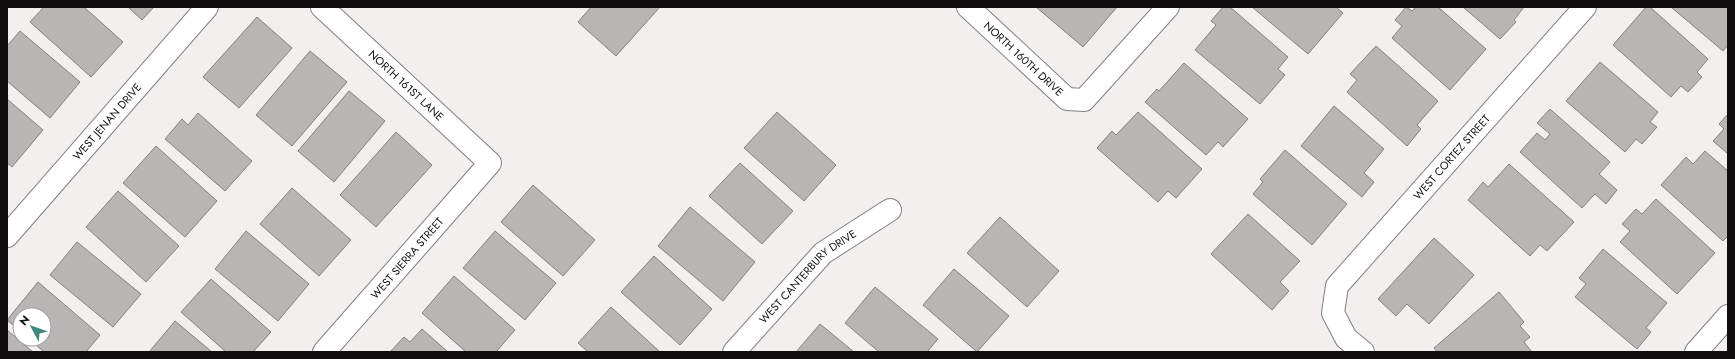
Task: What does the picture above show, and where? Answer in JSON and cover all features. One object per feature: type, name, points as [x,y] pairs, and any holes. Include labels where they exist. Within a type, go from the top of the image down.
[{"type":"street","name":"WEST JENAN DRIVE","points":[[7,236],[207,7]]},
{"type":"street","name":"NORTH 161ST LANE","points":[[322,7],[490,164]]},
{"type":"street","name":"NORTH 160TH DRIVE","points":[[968,7],[1067,99],[1084,100],[1168,7]]},
{"type":"street","name":"WEST CORTEZ STREET","points":[[1363,352],[1346,338],[1333,313],[1337,286],[1586,7]]},
{"type":"street","name":"WEST SIERRA STREET","points":[[324,352],[490,164]]},
{"type":"street","name":"WEST CANTERBURY DRIVE","points":[[734,352],[823,253],[890,210]]},
{"type":"street","points":[[1696,352],[1728,316]]},
{"type":"building","points":[[44,7],[84,7],[123,42],[91,77],[30,22]]},
{"type":"building","points":[[128,7],[154,7],[142,20]]},
{"type":"building","points":[[591,7],[660,7],[616,56],[578,22]]},
{"type":"building","points":[[1036,7],[1117,7],[1083,47]]},
{"type":"building","points":[[1223,7],[1230,7],[1288,57],[1278,69],[1285,75],[1260,104],[1195,50],[1216,25],[1211,21]]},
{"type":"building","points":[[1252,7],[1336,7],[1343,13],[1308,54]]},
{"type":"building","points":[[1406,7],[1412,11],[1416,7],[1438,7],[1486,49],[1450,90],[1392,38],[1402,26],[1395,20]]},
{"type":"building","points":[[1463,7],[1524,7],[1514,20],[1516,22],[1500,39]]},
{"type":"building","points":[[1646,7],[1650,7],[1708,59],[1697,72],[1702,77],[1688,92],[1681,86],[1671,97],[1613,45]]},
{"type":"building","points":[[1671,7],[1728,7],[1728,45],[1723,51]]},
{"type":"building","points":[[257,17],[292,48],[239,108],[203,77]]},
{"type":"building","points":[[20,31],[80,82],[50,118],[7,81],[7,46]]},
{"type":"building","points":[[1376,46],[1438,101],[1417,125],[1421,129],[1407,146],[1347,92],[1357,80],[1350,74]]},
{"type":"building","points":[[310,51],[347,82],[292,146],[256,115]]},
{"type":"building","points":[[1600,62],[1658,112],[1650,122],[1657,127],[1642,144],[1636,139],[1625,152],[1566,101]]},
{"type":"building","points":[[1184,63],[1248,119],[1223,147],[1218,142],[1206,155],[1145,102],[1157,89],[1159,91]]},
{"type":"building","points":[[349,91],[385,121],[334,182],[298,151]]},
{"type":"building","points":[[7,99],[43,130],[12,167],[7,163]]},
{"type":"building","points":[[1334,106],[1384,149],[1364,173],[1374,182],[1362,197],[1301,146]]},
{"type":"building","points":[[1550,109],[1610,162],[1599,174],[1617,190],[1606,204],[1595,194],[1582,208],[1520,152],[1537,133],[1545,140],[1550,134],[1537,123]]},
{"type":"building","points":[[777,112],[836,165],[804,201],[744,148]]},
{"type":"building","points":[[1138,112],[1202,169],[1176,198],[1168,191],[1158,202],[1097,148],[1112,131],[1116,135]]},
{"type":"building","points":[[198,113],[252,161],[225,191],[165,139],[182,119],[188,125]]},
{"type":"building","points":[[1728,114],[1728,154],[1713,141],[1724,129],[1719,124]]},
{"type":"building","points":[[396,132],[432,165],[376,227],[340,195]]},
{"type":"building","points":[[156,146],[217,201],[185,237],[123,183]]},
{"type":"building","points":[[1285,150],[1347,204],[1312,245],[1253,194],[1263,182],[1260,179]]},
{"type":"building","points":[[1705,151],[1728,171],[1728,236],[1723,241],[1661,185],[1686,157],[1693,164]]},
{"type":"building","points":[[740,163],[793,211],[762,244],[709,196]]},
{"type":"building","points":[[1509,164],[1574,222],[1547,251],[1540,245],[1530,256],[1468,200],[1483,182],[1488,187]]},
{"type":"building","points":[[533,185],[595,240],[563,276],[501,222]]},
{"type":"building","points":[[292,188],[351,240],[319,276],[260,224]]},
{"type":"building","points":[[118,191],[179,246],[146,282],[86,227]]},
{"type":"building","points":[[1656,199],[1715,253],[1677,294],[1620,242],[1630,231],[1622,224],[1636,209],[1642,214]]},
{"type":"building","points":[[690,207],[755,262],[723,301],[658,246]]},
{"type":"building","points":[[1248,214],[1300,261],[1280,282],[1289,291],[1272,310],[1211,254]]},
{"type":"building","points":[[1000,217],[1059,271],[1027,307],[967,253]]},
{"type":"building","points":[[246,231],[309,284],[278,321],[215,269]]},
{"type":"building","points":[[495,231],[556,283],[525,320],[463,268]]},
{"type":"building","points":[[1434,238],[1474,275],[1429,324],[1407,304],[1396,316],[1378,299]]},
{"type":"building","points":[[77,242],[141,294],[113,327],[50,275]]},
{"type":"building","points":[[1603,249],[1667,303],[1646,328],[1651,332],[1637,349],[1575,297],[1586,284],[1579,278]]},
{"type":"building","points":[[654,256],[712,309],[680,345],[621,292]]},
{"type":"building","points":[[954,269],[1009,316],[977,352],[923,305]]},
{"type":"building","points":[[454,276],[515,330],[496,352],[466,352],[422,313]]},
{"type":"building","points":[[211,279],[271,332],[253,352],[226,352],[181,312]]},
{"type":"building","points":[[38,282],[100,335],[86,352],[44,352],[38,347],[52,347],[52,307],[18,307]]},
{"type":"building","points":[[875,287],[938,339],[927,352],[879,352],[845,323]]},
{"type":"building","points":[[1499,292],[1524,322],[1520,326],[1530,337],[1524,342],[1532,352],[1437,352],[1434,348]]},
{"type":"building","points":[[611,307],[660,352],[588,352],[578,343]]},
{"type":"building","points":[[12,314],[12,324],[7,320]]},
{"type":"building","points":[[175,321],[212,352],[149,352]]},
{"type":"building","points":[[820,324],[854,352],[796,352]]},
{"type":"building","points":[[422,329],[448,352],[390,352],[404,337],[410,342]]},
{"type":"building","points":[[7,330],[12,334],[12,347],[27,347],[33,352],[7,352]]}]
